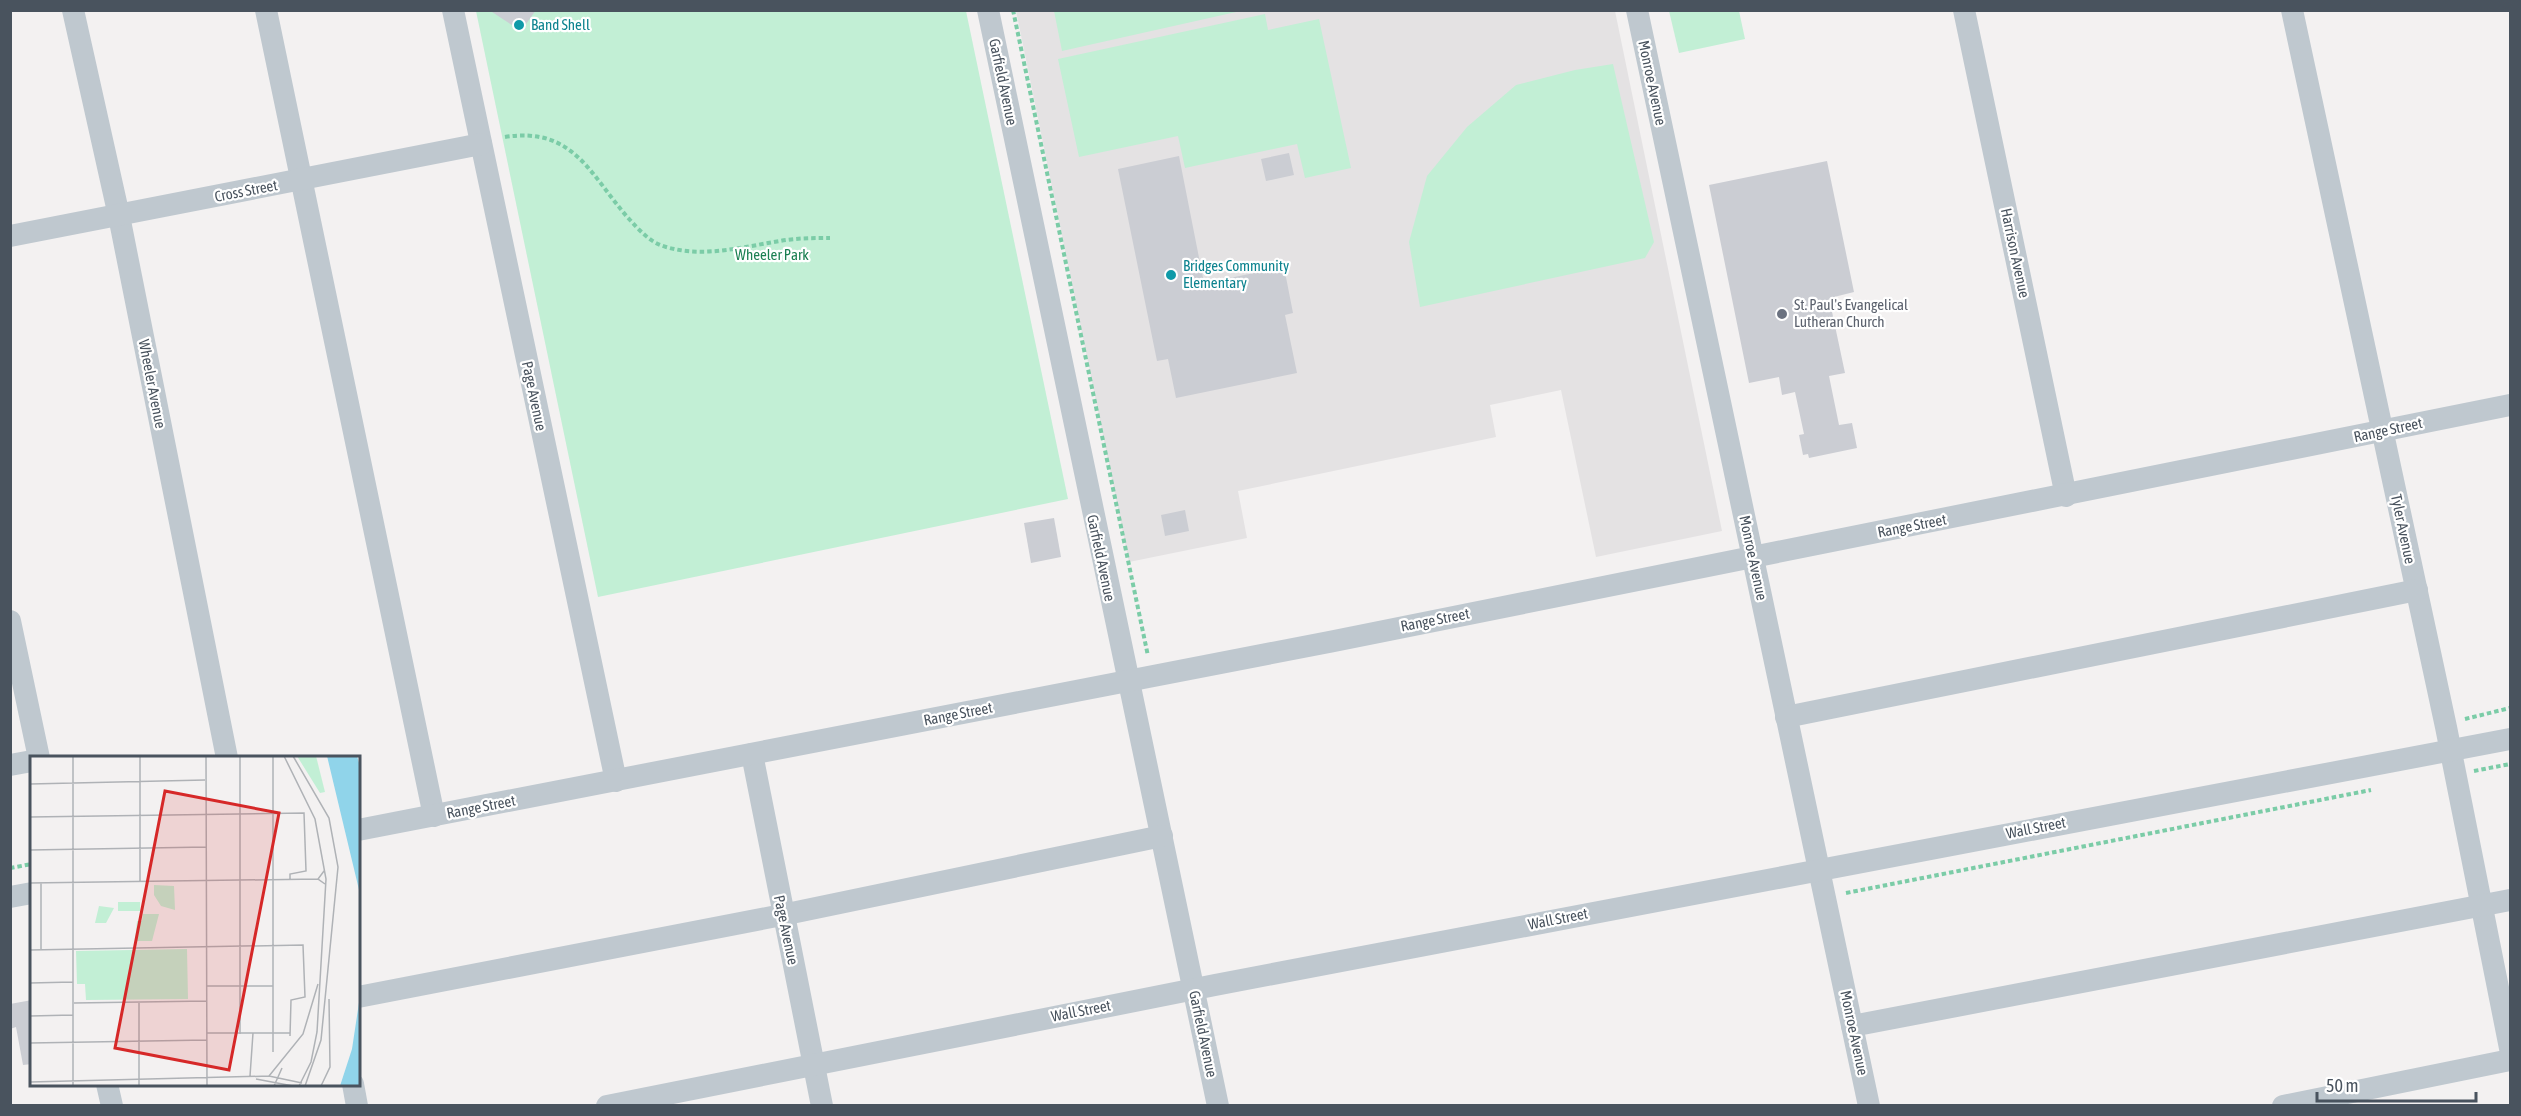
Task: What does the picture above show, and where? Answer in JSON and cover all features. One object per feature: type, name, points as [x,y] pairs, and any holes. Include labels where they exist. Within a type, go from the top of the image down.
[{"type":"street","name":"Wheeler Avenue","points":[[73,10],[119,216],[227,756]]},
{"type":"street","points":[[266,10],[434,816]]},
{"type":"street","name":"Page Avenue","points":[[453,10],[616,781]]},
{"type":"street","name":"Garfield Avenue","points":[[988,10],[1138,679],[1162,836],[1218,1106]]},
{"type":"street","name":"Monroe Avenue","points":[[1637,10],[1869,1106]]},
{"type":"street","name":"Harrison Avenue","points":[[1964,10],[2067,496]]},
{"type":"street","name":"Tyler Avenue","points":[[2292,10],[2446,727],[2511,1048]]},
{"type":"street","name":"Cross Street","points":[[10,236],[481,144]]},
{"type":"street","name":"Range Street","points":[[360,830],[2067,496],[2511,405]]},
{"type":"street","points":[[1786,717],[2416,590]]},
{"type":"street","points":[[10,621],[39,756]]},
{"type":"street","name":"Wall Street","points":[[608,1106],[1193,989],[1821,878],[2511,738]]},
{"type":"street","name":"Page Avenue","points":[[752,754],[782,915],[822,1106]]},
{"type":"street","points":[[10,765],[30,761]]},
{"type":"street","points":[[360,996],[782,915],[1162,836]]},
{"type":"street","points":[[10,897],[30,893]]},
{"type":"street","points":[[1852,1026],[2511,900]]},
{"type":"street","points":[[2283,1106],[2511,1060]]},
{"type":"street","points":[[107,1086],[112,1106]]},
{"type":"street","points":[[353,1086],[357,1106]]},
{"type":"path","points":[[1013,10],[1148,647],[1138,679]]},
{"type":"path","points":[[505,137],[519,135],[547,139],[573,152],[587,164],[618,207],[643,235],[664,247],[693,252],[725,251],[782,240],[830,238]]},
{"type":"path","points":[[2446,727],[2468,717],[2511,708]]},
{"type":"path","points":[[1821,878],[1845,893],[2375,789]]},
{"type":"path","points":[[10,868],[30,864]]},
{"type":"shaded area","points":[[1016,11],[1615,11],[1722,531],[1596,557],[1561,390],[1490,405],[1496,437],[1238,491],[1247,538],[1129,562]]},
{"type":"green space","points":[[1054,10],[1245,10],[1062,51],[1054,11]]},
{"type":"green space","name":"Wheeler Park","points":[[476,11],[966,11],[1068,499],[598,597]]},
{"type":"green space","points":[[1669,11],[1739,11],[1745,39],[1679,53]]},
{"type":"green space","points":[[1265,14],[1268,30],[1319,19],[1351,168],[1305,178],[1297,144],[1185,168],[1178,136],[1079,157],[1058,59]]},
{"type":"green space","points":[[1613,64],[1654,242],[1645,258],[1420,307],[1409,242],[1427,176],[1467,127],[1516,85],[1575,70]]},
{"type":"building","name":"Band Shell","points":[[489,10],[536,10],[521,31]]},
{"type":"building","points":[[1289,153],[1294,175],[1266,181],[1261,159]]},
{"type":"building","name":"Bridges Community Elementary","points":[[1179,156],[1204,283],[1284,267],[1293,313],[1285,315],[1297,373],[1176,398],[1168,359],[1157,361],[1118,169]]},
{"type":"building","name":"St. Paul's Evangelical Lutheran Church","points":[[1827,161],[1854,292],[1834,297],[1836,306],[1831,307],[1845,373],[1829,376],[1839,425],[1852,423],[1857,448],[1809,458],[1808,454],[1803,455],[1799,435],[1804,434],[1795,392],[1782,395],[1779,377],[1749,383],[1709,185]]},
{"type":"building","points":[[1185,510],[1189,531],[1165,536],[1161,515]]},
{"type":"building","points":[[1054,518],[1061,557],[1031,563],[1024,523]]},
{"type":"building","points":[[30,1000],[30,1064],[23,1065],[16,1027],[10,1029],[10,1004]]},
{"type":"place","name":"Band Shell","points":[[519,25]]},
{"type":"place","name":"Bridges Community Elementary","points":[[1171,275]]},
{"type":"place","name":"St. Paul's Evangelical Lutheran Church","points":[[1782,314]]}]
